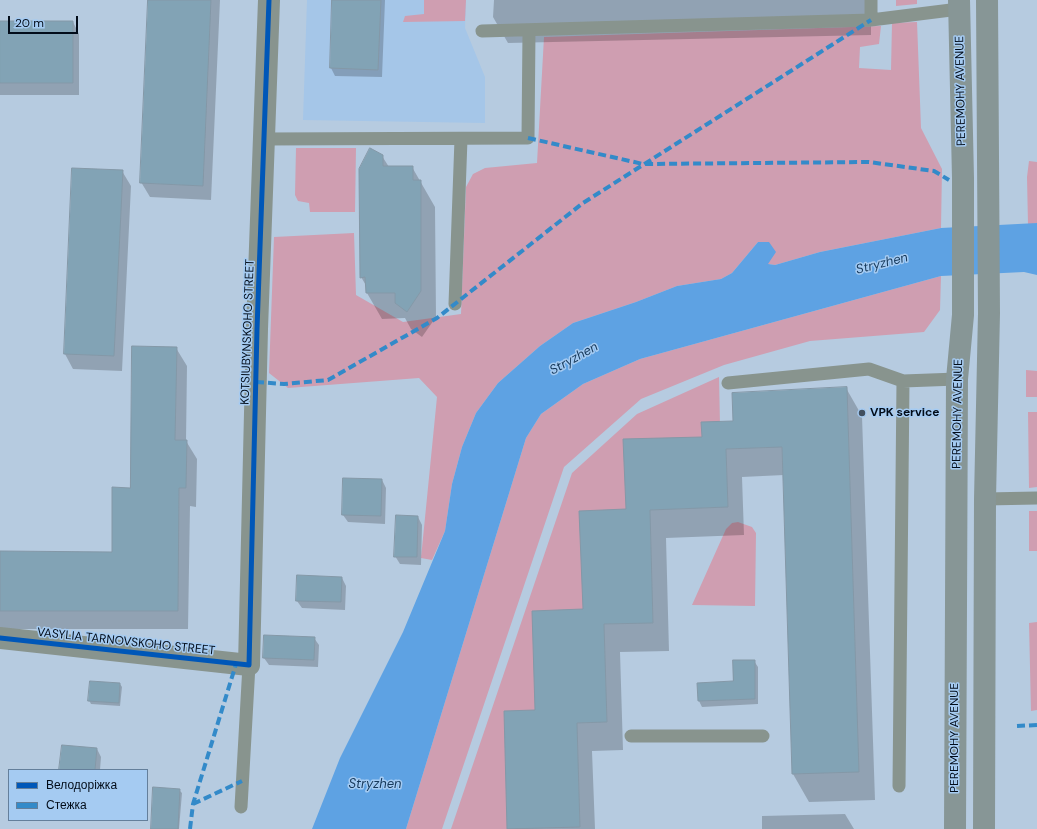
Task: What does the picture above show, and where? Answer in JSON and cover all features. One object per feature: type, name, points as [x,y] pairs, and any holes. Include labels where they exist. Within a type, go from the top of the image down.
[{"type":"main road","points":[[984,829],[985,499],[989,313],[987,0]]},
{"type":"main road","name":"PEREMOHY AVENUE","points":[[955,829],[957,379],[962,315],[963,178],[959,5]]},
{"type":"street","name":"KOTSIUBYNSKOHO STREET","points":[[249,665],[257,337],[269,0]]},
{"type":"street","name":"VASYLIA TARNOVSKOHO STREET","points":[[0,638],[249,665]]},
{"type":"lane","points":[[871,0],[871,20]]},
{"type":"lane","points":[[482,31],[529,31],[871,20],[959,5]]},
{"type":"lane","points":[[265,139],[528,138],[529,31]]},
{"type":"lane","points":[[455,304],[461,139]]},
{"type":"lane","points":[[728,383],[869,369],[903,381],[957,379]]},
{"type":"lane","points":[[899,786],[903,381]]},
{"type":"lane","points":[[985,499],[1037,498]]},
{"type":"lane","points":[[241,807],[249,665]]},
{"type":"lane","points":[[631,736],[763,736]]},
{"type":"shaded area","points":[[307,0],[466,0],[465,28],[485,77],[485,123],[303,120]]},
{"type":"shaded area","points":[[424,0],[466,0],[465,21],[403,22],[405,16],[424,14]]},
{"type":"shaded area","points":[[896,0],[917,0],[917,4],[896,6]]},
{"type":"shaded area","points":[[917,22],[921,128],[942,169],[941,228],[820,252],[775,265],[768,264],[758,242],[732,273],[721,279],[677,286],[636,302],[573,323],[540,346],[498,383],[476,413],[462,447],[452,484],[445,531],[432,560],[421,558],[437,397],[419,378],[288,388],[269,373],[274,237],[354,233],[356,295],[403,322],[461,314],[466,187],[473,174],[485,168],[537,163],[544,37],[881,26],[879,44],[860,47],[859,68],[891,70],[892,23]]},
{"type":"shaded area","points":[[296,148],[356,148],[355,212],[310,212],[309,203],[298,201],[295,195]]},
{"type":"shaded area","points":[[1029,161],[1037,162],[1037,223],[1028,225],[1027,177]]},
{"type":"shaded area","points":[[941,276],[940,310],[924,332],[810,341],[724,365],[641,399],[564,467],[442,829],[406,829],[526,438],[541,414],[583,384],[640,359]]},
{"type":"shaded area","points":[[1026,370],[1037,371],[1037,397],[1026,397]]},
{"type":"shaded area","points":[[719,377],[720,425],[638,520],[592,618],[546,685],[516,819],[529,829],[451,829],[572,473],[637,414]]},
{"type":"shaded area","points":[[1028,412],[1037,412],[1037,487],[1029,488]]},
{"type":"shaded area","points":[[1029,511],[1037,511],[1037,551],[1029,551]]},
{"type":"shaded area","points":[[738,522],[752,527],[756,533],[755,606],[692,605],[726,529],[732,523]]},
{"type":"shaded area","points":[[1037,622],[1037,710],[1031,711],[1029,623]]},
{"type":"water","name":"Stryzhen","points":[[1037,223],[1037,275],[1024,272],[941,276],[640,359],[583,384],[541,414],[526,438],[406,829],[312,829],[340,758],[403,632],[445,531],[452,484],[462,447],[476,413],[498,383],[540,346],[573,323],[636,302],[677,286],[721,279],[732,273],[758,242],[769,242],[776,252],[768,264],[775,265],[820,252],[941,228]]},
{"type":"building","points":[[148,0],[211,0],[203,186],[140,183]]},
{"type":"building","points":[[332,0],[381,0],[378,70],[330,68]]},
{"type":"building","points":[[0,21],[73,21],[73,83],[0,83]]},
{"type":"building","points":[[370,148],[383,155],[383,166],[413,166],[413,180],[421,180],[421,291],[407,312],[395,303],[395,293],[366,293],[365,277],[360,278],[359,169]]},
{"type":"building","points":[[72,168],[123,170],[114,356],[64,354]]},
{"type":"building","points":[[132,346],[177,347],[175,440],[187,440],[186,488],[179,488],[178,611],[0,611],[0,551],[112,552],[112,487],[130,488]]},
{"type":"building","points":[[847,387],[859,772],[792,774],[782,447],[726,449],[728,507],[650,510],[653,623],[604,624],[607,722],[577,723],[580,827],[507,829],[504,711],[535,710],[532,611],[583,609],[579,511],[626,509],[623,439],[702,437],[701,422],[733,421],[732,393]]},
{"type":"building","points":[[343,478],[382,479],[381,516],[342,515]]},
{"type":"building","points":[[396,515],[418,516],[417,557],[394,557]]},
{"type":"building","points":[[297,575],[342,577],[341,602],[296,601]]},
{"type":"building","points":[[264,635],[315,637],[314,660],[263,658]]},
{"type":"building","points":[[733,660],[755,660],[755,699],[698,701],[697,683],[733,681]]},
{"type":"building","points":[[90,681],[120,683],[119,703],[88,701]]},
{"type":"building","points":[[62,745],[97,748],[95,769],[59,769]]},
{"type":"building","points":[[153,787],[180,789],[178,829],[151,829]]},
{"type":"marked path","points":[[256,382],[284,384],[328,380],[437,318],[583,203],[871,20]]},
{"type":"marked path","points":[[528,138],[643,164],[869,162],[934,171],[949,180]]},
{"type":"marked path","points":[[190,829],[193,804],[236,664]]},
{"type":"marked path","points":[[1017,726],[1037,725]]},
{"type":"marked path","points":[[193,804],[242,781]]},
{"type":"cycle path","points":[[0,638],[249,665],[257,329],[269,0]]},
{"type":"place","name":"VPK service","points":[[862,413]]}]
